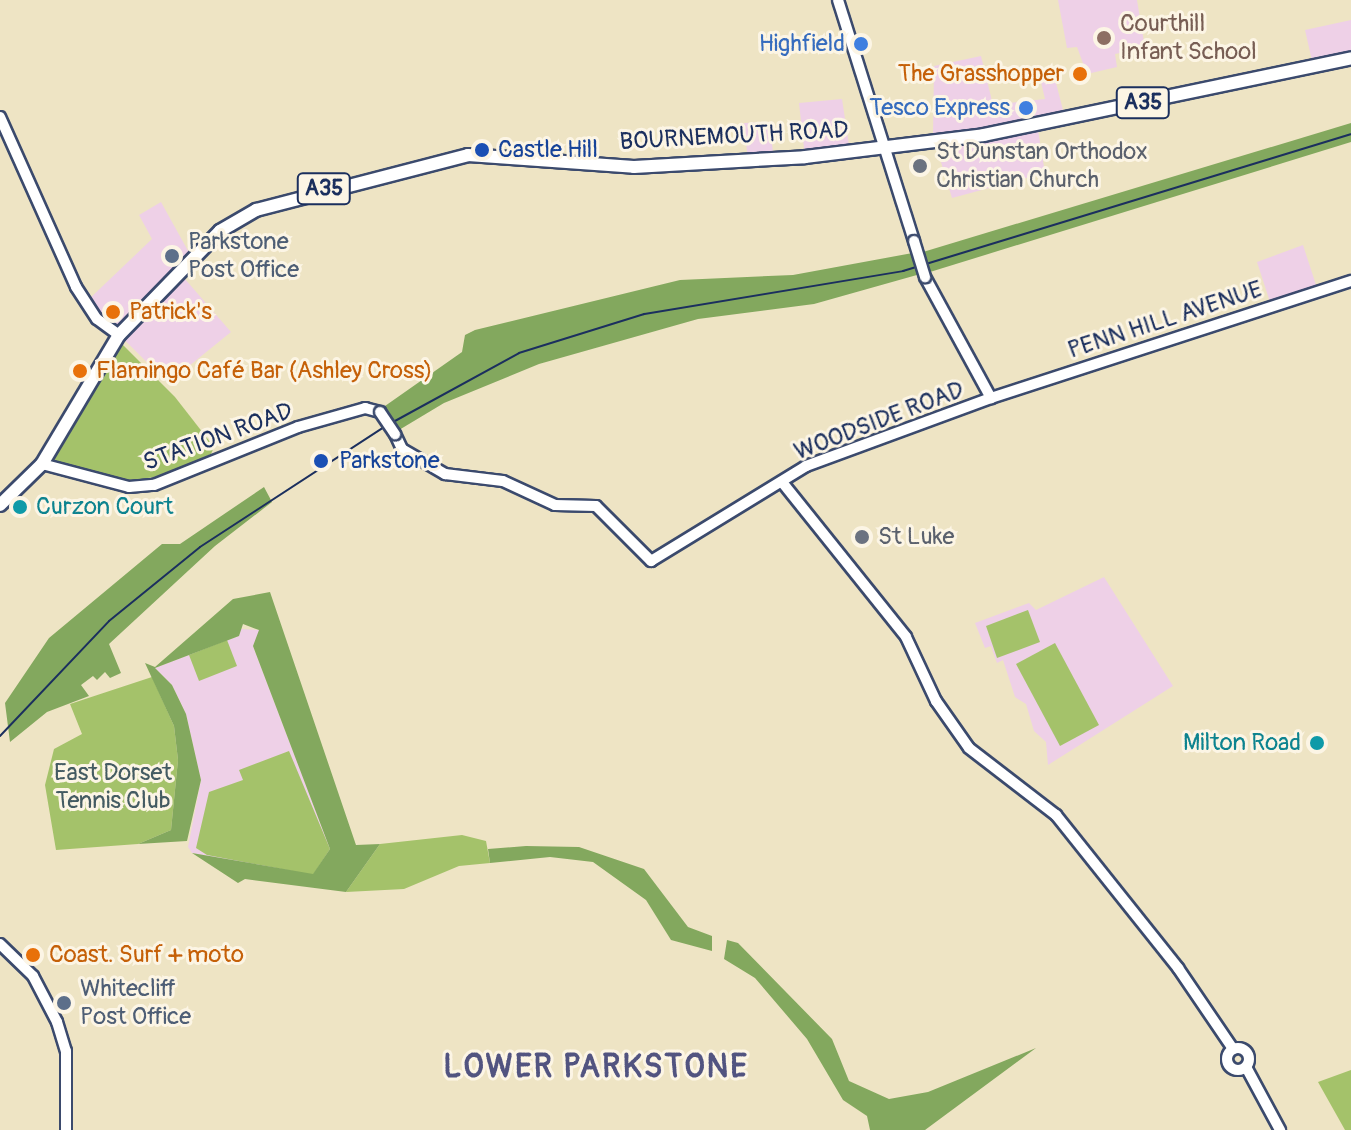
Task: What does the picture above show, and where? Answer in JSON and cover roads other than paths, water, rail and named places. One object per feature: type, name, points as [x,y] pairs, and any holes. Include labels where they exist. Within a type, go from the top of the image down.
[{"type":"highway","name":"BOURNEMOUTH ROAD","points":[[119,335],[177,271],[240,218],[305,194],[420,164],[492,155],[634,167],[885,148],[984,135],[1351,58]]},
{"type":"highway","name":"A35","points":[[0,505],[42,464],[119,335]]},
{"type":"street","points":[[838,0],[925,277],[991,398]]},
{"type":"street","points":[[0,117],[76,287],[97,319],[119,335]]},
{"type":"street","name":"PENN HILL AVENUE","points":[[991,398],[1351,281]]},
{"type":"street","name":"WOODSIDE ROAD","points":[[549,503],[588,503],[605,511],[651,561],[806,466],[991,398]]},
{"type":"street","name":"STATION ROAD","points":[[42,464],[129,487],[154,485],[298,427],[365,408],[380,412],[402,449],[434,470],[508,482],[549,503]]},
{"type":"street","points":[[782,482],[906,637],[936,701],[969,748],[1056,815],[1175,965],[1233,1049],[1246,1052],[1246,1067],[1280,1130]]},
{"type":"street","points":[[0,944],[33,976],[57,1022],[66,1051],[66,1130]]},
{"type":"street","points":[[1233,1049],[1227,1064],[1235,1070],[1246,1067]]},
{"type":"railway","points":[[0,736],[109,621],[200,547],[384,427],[519,353],[644,314],[903,271],[1351,134]]},
{"type":"place","name":"Courthill Infant School","points":[[1104,38]]},
{"type":"place","name":"Highfield","points":[[861,44]]},
{"type":"place","name":"The Grasshopper","points":[[1080,74]]},
{"type":"place","name":"Tesco Express","points":[[1026,108]]},
{"type":"place","name":"Castle Hill","points":[[482,150]]},
{"type":"place","name":"St Dunstan Orthodox Christian Church","points":[[920,166]]},
{"type":"place","name":"Parkstone Post Office","points":[[172,256]]},
{"type":"place","name":"Patrick's","points":[[113,312]]},
{"type":"place","name":"Flamingo Café Bar (Ashley Cross)","points":[[80,371]]},
{"type":"place","name":"Parkstone","points":[[321,461]]},
{"type":"place","name":"Curzon Court","points":[[20,507]]},
{"type":"place","name":"St Luke","points":[[862,537]]},
{"type":"place","name":"Milton Road","points":[[1317,743]]},
{"type":"place","name":"Coast. Surf + moto","points":[[33,955]]},
{"type":"place","name":"Whitecliff Post Office","points":[[64,1003]]},
{"type":"district","name":"LOWER PARKSTONE","points":[[596,1067]]},
{"type":"park label","name":"East Dorset Tennis Club","points":[[113,787]]}]
